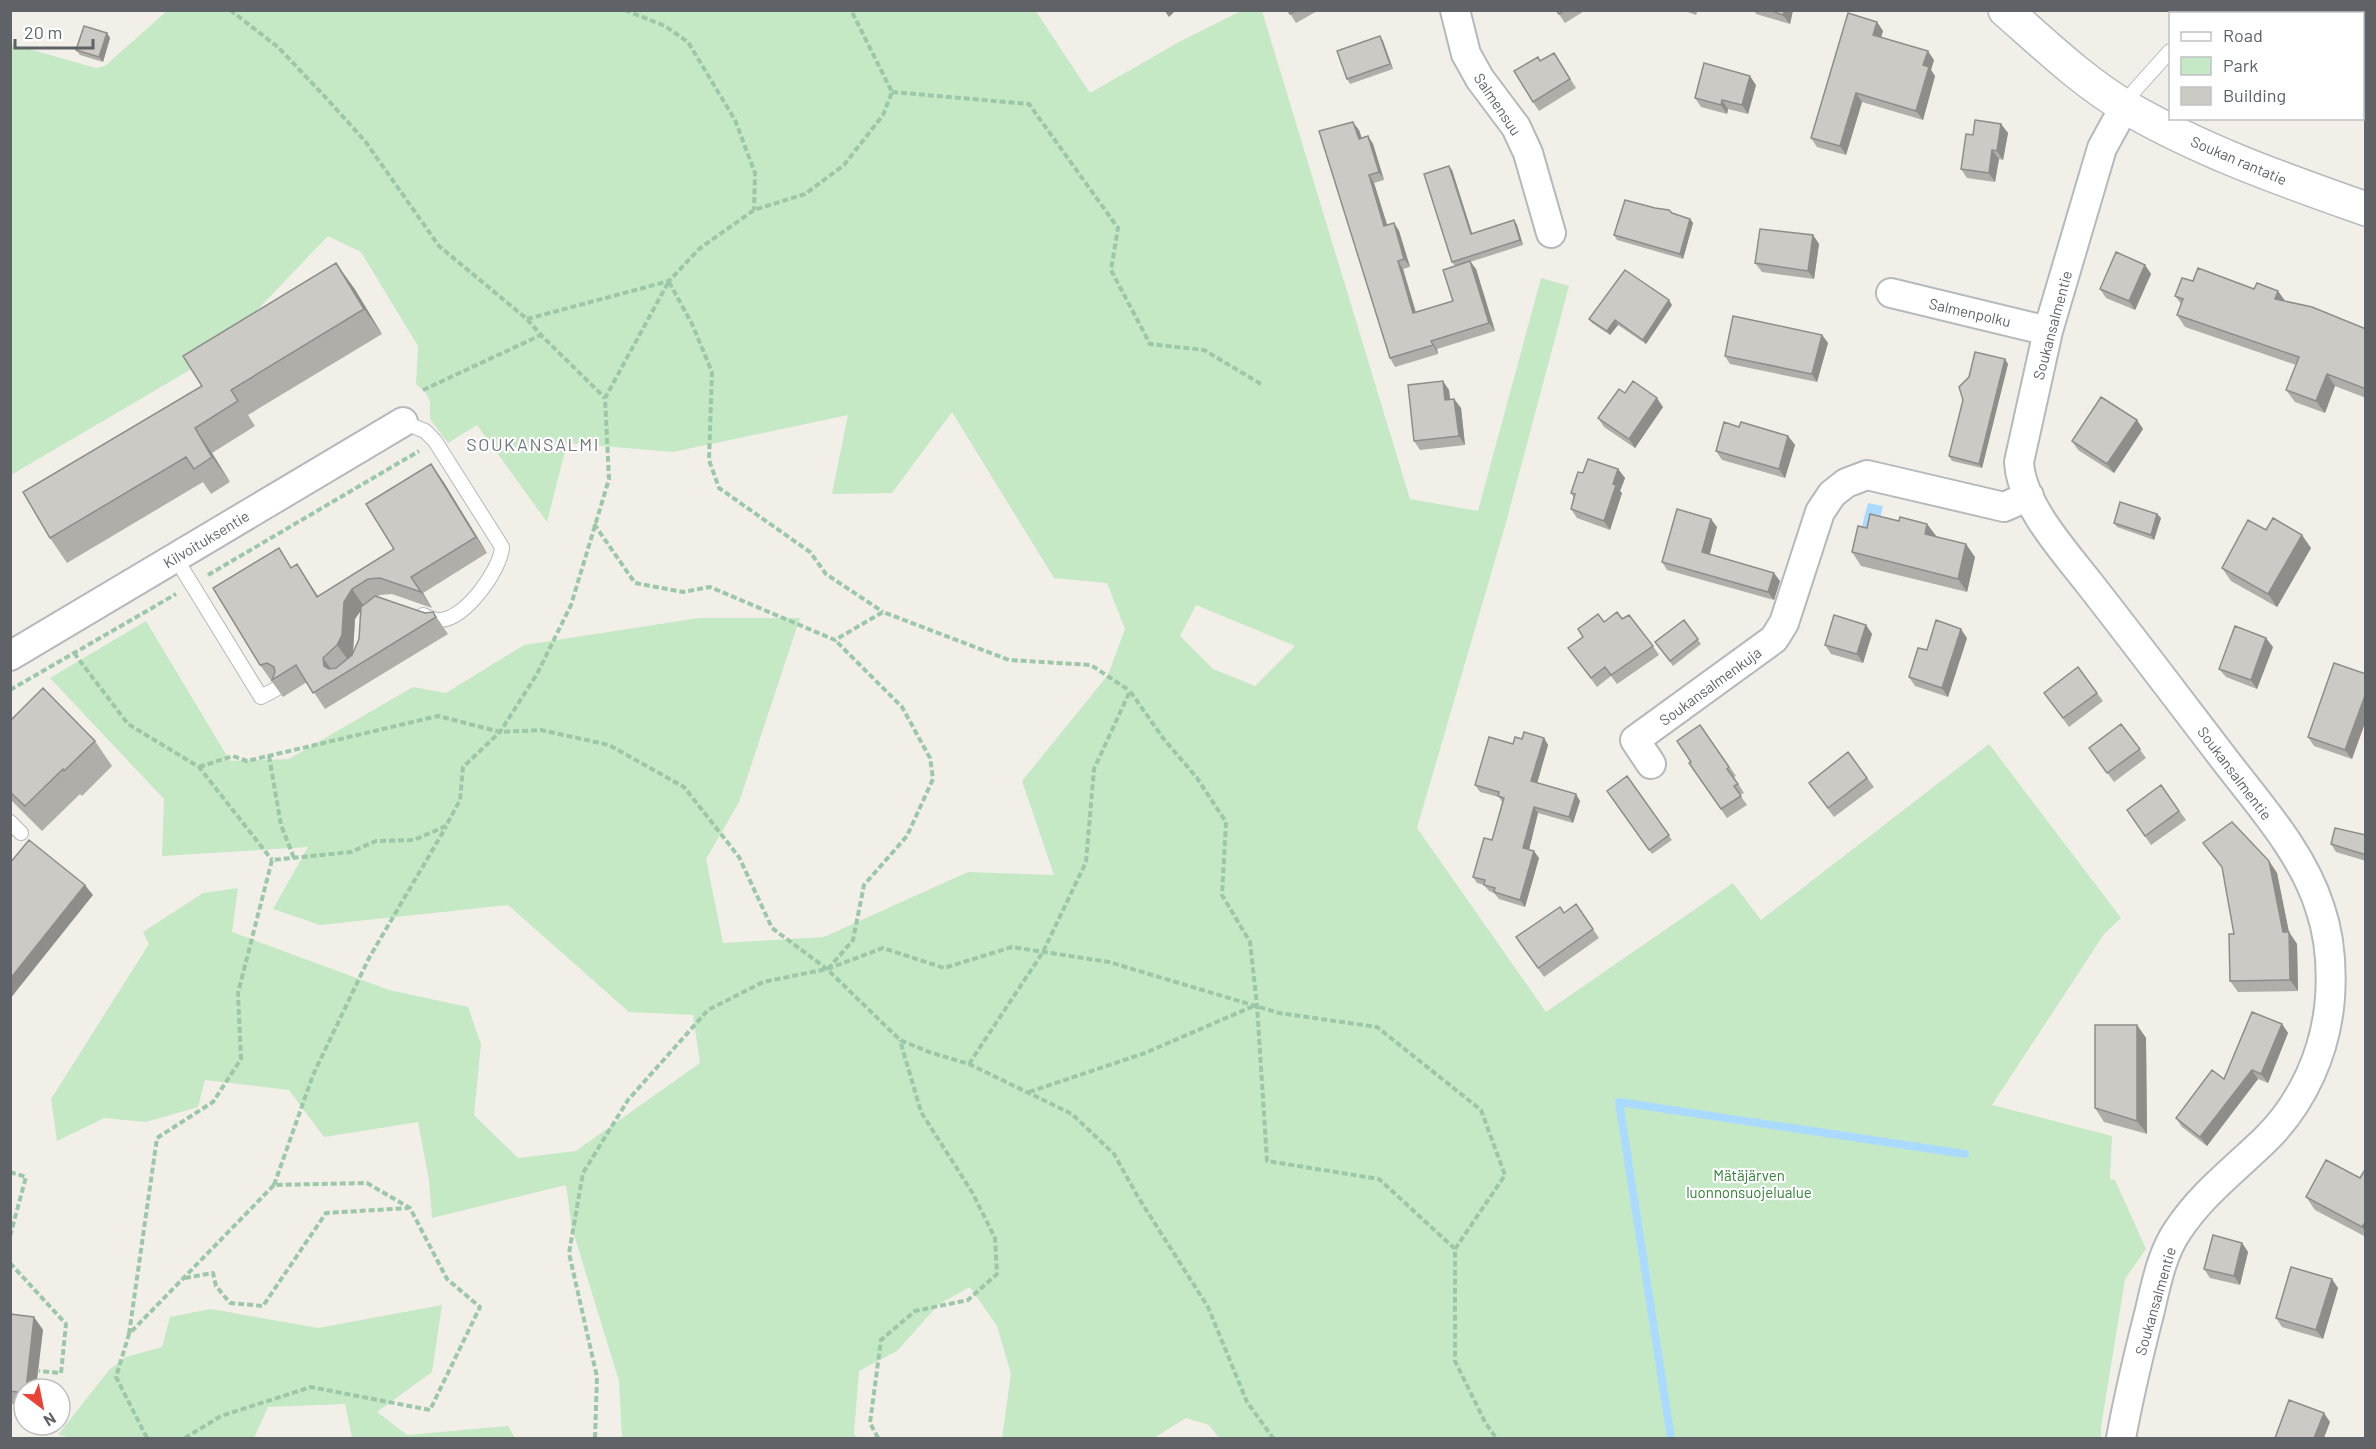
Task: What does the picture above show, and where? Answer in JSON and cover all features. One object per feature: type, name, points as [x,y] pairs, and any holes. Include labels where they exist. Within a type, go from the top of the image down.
[{"type":"street","name":"Salmensuu","points":[[1455,10],[1466,54],[1480,79],[1516,127],[1528,153],[1551,233]]},
{"type":"street","name":"Soukan rantatie","points":[[2005,10],[2080,73],[2125,106],[2168,129],[2268,174],[2366,209]]},
{"type":"street","name":"Soukansalmentie","points":[[2121,1438],[2133,1377],[2166,1255],[2176,1232],[2204,1196],[2265,1140],[2286,1117],[2302,1091],[2326,1030],[2331,961],[2320,907],[2309,880],[2288,844],[2161,675],[2063,550],[2043,521],[2020,476],[2019,462],[2048,330],[2102,148],[2125,106]]},
{"type":"street","name":"Salmenpolku","points":[[1891,293],[2048,330]]},
{"type":"street","name":"Kilvoituksentie","points":[[10,656],[403,422]]},
{"type":"street","name":"Soukansalmenkuja","points":[[1652,764],[1635,740],[1774,639],[1784,623],[1820,512],[1832,494],[1846,483],[1867,476],[2004,507],[2029,496]]},
{"type":"lane","points":[[2125,106],[2135,90],[2169,52]]},
{"type":"lane","points":[[403,422],[425,430],[435,441],[502,546],[501,557],[477,596],[456,615],[440,621],[407,610]]},
{"type":"lane","points":[[176,557],[261,697],[278,688]]},
{"type":"lane","points":[[10,822],[21,833]]},
{"type":"path","points":[[230,10],[278,47],[327,99],[371,149],[440,246],[527,319],[604,398]]},
{"type":"path","points":[[626,10],[665,26],[688,42],[735,120],[755,173],[754,210]]},
{"type":"path","points":[[129,1334],[274,1185],[318,1064],[369,958],[460,800],[463,766],[500,732],[537,674],[571,605],[609,479],[604,398],[669,281],[699,249],[754,210],[805,194],[844,165],[883,115],[892,92],[851,10]]},
{"type":"path","points":[[892,92],[1029,104],[1118,228],[1111,270],[1150,344],[1204,350],[1261,384]]},
{"type":"path","points":[[527,319],[669,281]]},
{"type":"path","points":[[669,281],[692,324],[712,372],[708,460],[719,488],[810,552],[826,574],[883,612],[1009,660],[1090,665],[1130,692],[1163,738],[1197,778],[1226,822],[1222,895],[1250,942],[1257,1005],[1267,1161],[1379,1179],[1455,1249]]},
{"type":"path","points":[[423,390],[541,335]]},
{"type":"path","points":[[10,690],[435,441]]},
{"type":"path","points":[[594,523],[635,583],[684,592],[710,587],[835,640],[902,707],[930,759],[933,778],[907,836],[864,885],[853,940],[827,969]]},
{"type":"path","points":[[835,640],[883,612]]},
{"type":"path","points":[[74,653],[128,724],[199,767],[272,860]]},
{"type":"path","points":[[969,1064],[1044,952],[1086,862],[1094,769],[1130,692]]},
{"type":"path","points":[[199,767],[233,756],[247,760],[269,756],[438,716],[500,732],[541,730],[609,745],[684,787],[739,857],[772,928],[827,969],[900,1040],[928,1052],[969,1064],[1072,1114],[1113,1154],[1208,1307],[1247,1402],[1273,1438]]},
{"type":"path","points":[[269,756],[280,825],[294,858]]},
{"type":"path","points":[[272,860],[351,852],[376,842],[414,840],[446,826]]},
{"type":"path","points":[[147,1438],[116,1377],[129,1334],[157,1138],[213,1102],[241,1059],[238,993],[272,860]]},
{"type":"path","points":[[594,1438],[597,1377],[568,1253],[583,1173],[628,1100],[708,1010],[763,982],[827,969],[883,948],[944,968],[1012,947],[1109,962],[1280,1013],[1377,1027],[1481,1110],[1505,1175],[1455,1249],[1455,1361],[1485,1422],[1496,1438]]},
{"type":"path","points":[[1029,1092],[1145,1053],[1257,1005]]},
{"type":"path","points":[[878,1438],[870,1423],[881,1340],[915,1311],[968,1300],[997,1274],[995,1238],[972,1192],[921,1112],[900,1040]]},
{"type":"path","points":[[10,1172],[26,1177],[10,1236]]},
{"type":"path","points":[[185,1438],[220,1416],[311,1387],[430,1410],[480,1306],[447,1279],[410,1208],[367,1183],[274,1185]]},
{"type":"path","points":[[184,1278],[213,1273],[216,1286],[230,1303],[263,1306],[326,1213],[410,1208]]},
{"type":"path","points":[[10,1263],[66,1324],[61,1372],[39,1371]]},
{"type":"green space","name":"Mätäjärven luonnonsuojelualue","points":[[168,10],[1035,10],[1090,93],[1179,42],[1241,11],[1262,11],[1410,499],[1478,511],[1541,278],[1569,286],[1507,519],[1417,828],[1546,1012],[1733,883],[1761,920],[1989,744],[2121,918],[2104,934],[1992,1105],[2112,1136],[2110,1179],[2115,1180],[2146,1249],[2125,1279],[2101,1438],[1219,1438],[1209,1425],[1186,1418],[1154,1438],[1002,1438],[1011,1374],[997,1326],[970,1287],[939,1304],[897,1351],[859,1371],[854,1433],[857,1438],[622,1438],[619,1381],[572,1228],[566,1185],[432,1218],[429,1180],[418,1122],[324,1137],[289,1090],[205,1080],[198,1107],[146,1122],[104,1118],[57,1141],[51,1099],[149,944],[143,932],[203,893],[238,888],[232,932],[389,990],[468,1007],[481,1044],[474,1115],[518,1158],[576,1151],[700,1063],[693,1015],[629,1012],[508,905],[320,925],[273,909],[308,847],[162,856],[164,799],[50,678],[146,621],[230,761],[289,759],[413,687],[446,693],[524,645],[699,618],[800,618],[739,802],[706,859],[723,943],[824,937],[968,872],[1054,875],[1022,781],[1108,675],[1125,629],[1107,583],[1054,578],[952,412],[892,493],[832,494],[848,415],[673,452],[567,443],[547,522],[477,425],[448,443],[430,419],[430,402],[426,393],[416,384],[418,346],[361,252],[328,236],[212,357],[11,475],[11,44],[96,68],[105,66]],"holes":[[[1196,605],[1295,646],[1255,686],[1213,669],[1180,636]]]},
{"type":"green space","points":[[442,1305],[432,1372],[377,1412],[407,1435],[508,1426],[515,1438],[352,1438],[345,1404],[268,1407],[254,1438],[69,1437],[72,1437],[72,1417],[109,1370],[126,1357],[162,1347],[170,1317],[211,1309],[318,1328]]},
{"type":"water","points":[[1868,503],[1883,506],[1877,530],[1862,526]]},
{"type":"building","points":[[1769,10],[1785,10],[1783,15]]},
{"type":"building","points":[[1848,13],[1877,22],[1873,35],[1928,51],[1923,65],[1929,67],[1916,111],[1856,93],[1840,146],[1811,138]]},
{"type":"building","points":[[84,26],[107,33],[99,57],[76,50]]},
{"type":"building","points":[[1380,36],[1390,64],[1347,79],[1337,51]]},
{"type":"building","points":[[1554,53],[1570,79],[1533,102],[1514,71],[1538,57],[1540,61]]},
{"type":"building","points":[[1704,63],[1750,76],[1742,105],[1722,100],[1721,105],[1695,98]]},
{"type":"building","points":[[1975,120],[2001,124],[1997,151],[1992,150],[1989,173],[1961,169],[1966,134],[1973,135]]},
{"type":"building","points":[[1353,122],[1359,139],[1368,136],[1379,172],[1369,175],[1384,226],[1394,223],[1404,259],[1398,261],[1413,313],[1453,301],[1443,270],[1470,261],[1489,323],[1431,341],[1433,345],[1390,358],[1319,131]]},
{"type":"building","points":[[1449,166],[1471,234],[1514,220],[1520,240],[1452,262],[1424,174]]},
{"type":"building","points":[[1625,200],[1669,210],[1690,219],[1680,254],[1614,235]]},
{"type":"building","points":[[1760,229],[1813,235],[1808,271],[1755,263]]},
{"type":"building","points":[[2116,252],[2145,265],[2129,301],[2100,289]]},
{"type":"building","points":[[336,263],[364,309],[231,390],[238,401],[195,428],[212,457],[194,469],[186,457],[50,538],[23,492],[202,386],[183,356]]},
{"type":"building","points":[[2198,268],[2254,289],[2257,283],[2278,291],[2275,299],[2312,307],[2366,329],[2366,389],[2327,374],[2316,401],[2286,390],[2299,357],[2177,315],[2183,299],[2175,296],[2182,278],[2193,281]]},
{"type":"building","points":[[1625,270],[1669,300],[1643,340],[1615,320],[1607,331],[1589,319]]},
{"type":"building","points":[[1733,316],[1822,335],[1812,374],[1725,356]]},
{"type":"building","points":[[1975,352],[2005,359],[1979,464],[1949,456],[1963,400],[1959,387],[1969,377]]},
{"type":"building","points":[[1443,381],[1445,400],[1454,399],[1459,436],[1414,441],[1408,385]]},
{"type":"building","points":[[1633,381],[1657,398],[1629,439],[1598,418],[1619,389],[1625,393]]},
{"type":"building","points":[[2101,397],[2137,420],[2107,464],[2072,441]]},
{"type":"building","points":[[1724,422],[1739,427],[1741,422],[1788,436],[1779,469],[1716,451]]},
{"type":"building","points":[[1588,459],[1618,469],[1613,484],[1616,485],[1604,521],[1571,509],[1575,494],[1571,493],[1578,472],[1583,473]]},
{"type":"building","points":[[431,464],[476,537],[411,577],[421,592],[380,578],[368,579],[352,589],[344,602],[342,635],[337,645],[323,658],[324,666],[329,669],[336,668],[352,655],[359,639],[361,607],[375,596],[425,613],[433,612],[436,617],[313,693],[296,665],[272,680],[274,667],[267,663],[260,665],[213,588],[279,548],[291,568],[297,564],[317,597],[394,549],[366,504]]},
{"type":"building","points":[[2120,502],[2157,514],[2151,535],[2114,523]]},
{"type":"building","points":[[1677,509],[1711,519],[1702,552],[1774,573],[1768,592],[1662,562]]},
{"type":"building","points":[[1870,514],[1899,521],[1900,517],[1927,524],[1925,534],[1966,544],[1958,579],[1852,552],[1858,526],[1867,528]]},
{"type":"building","points":[[2273,518],[2302,535],[2268,594],[2222,568],[2248,520],[2266,530]]},
{"type":"building","points":[[1617,612],[1622,619],[1629,615],[1653,646],[1611,675],[1605,667],[1591,678],[1568,648],[1583,637],[1578,629],[1598,614],[1604,622]]},
{"type":"building","points":[[1834,615],[1866,625],[1857,654],[1825,645]]},
{"type":"building","points":[[1684,620],[1698,639],[1670,661],[1655,642]]},
{"type":"building","points":[[1936,620],[1961,629],[1942,688],[1909,677],[1918,648],[1927,650]]},
{"type":"building","points":[[2235,626],[2266,638],[2251,680],[2219,669]]},
{"type":"building","points":[[2334,663],[2366,674],[2366,693],[2345,750],[2308,737]]},
{"type":"building","points":[[2078,667],[2097,693],[2063,718],[2044,693]]},
{"type":"building","points":[[43,688],[95,741],[25,806],[10,792],[10,721]]},
{"type":"building","points":[[2121,724],[2140,749],[2107,773],[2089,748]]},
{"type":"building","points":[[1700,725],[1729,767],[1727,769],[1738,784],[1734,786],[1741,796],[1721,809],[1689,763],[1691,762],[1677,741]]},
{"type":"building","points":[[1524,732],[1544,738],[1531,781],[1576,794],[1569,817],[1534,807],[1523,848],[1534,851],[1520,900],[1494,892],[1495,888],[1484,885],[1485,880],[1473,877],[1484,838],[1492,840],[1504,798],[1498,796],[1499,792],[1475,785],[1489,737],[1513,744],[1515,737],[1522,739]]},
{"type":"building","points":[[1848,752],[1867,778],[1828,808],[1809,783]]},
{"type":"building","points":[[1627,776],[1669,835],[1649,850],[1607,791]]},
{"type":"building","points":[[2161,785],[2179,811],[2145,836],[2127,810]]},
{"type":"building","points":[[2232,822],[2269,861],[2283,932],[2289,932],[2290,980],[2230,981],[2229,934],[2234,934],[2222,867],[2203,843]]},
{"type":"building","points":[[2335,828],[2366,835],[2366,855],[2331,844]]},
{"type":"building","points":[[29,840],[85,885],[10,979],[10,863]]},
{"type":"building","points":[[1576,904],[1593,929],[1538,968],[1516,937],[1560,907],[1564,913]]},
{"type":"building","points":[[2252,1012],[2282,1024],[2261,1074],[2252,1070],[2200,1137],[2176,1118],[2212,1070],[2224,1079]]},
{"type":"building","points":[[2095,1025],[2137,1025],[2137,1121],[2095,1108]]},
{"type":"building","points":[[2326,1160],[2360,1178],[2366,1168],[2366,1220],[2362,1227],[2306,1197]]},
{"type":"building","points":[[2213,1235],[2242,1243],[2234,1276],[2204,1269]]},
{"type":"building","points":[[2291,1267],[2332,1279],[2316,1330],[2276,1318]]},
{"type":"building","points":[[10,1314],[34,1317],[27,1377],[12,1377],[12,1391],[10,1391]]},
{"type":"building","points":[[2289,1400],[2324,1413],[2314,1438],[2275,1438]]},
{"type":"waterway","points":[[1671,1438],[1619,1102],[1965,1154]]},
{"type":"district","name":"SOUKANSALMI","points":[[533,444]]}]
